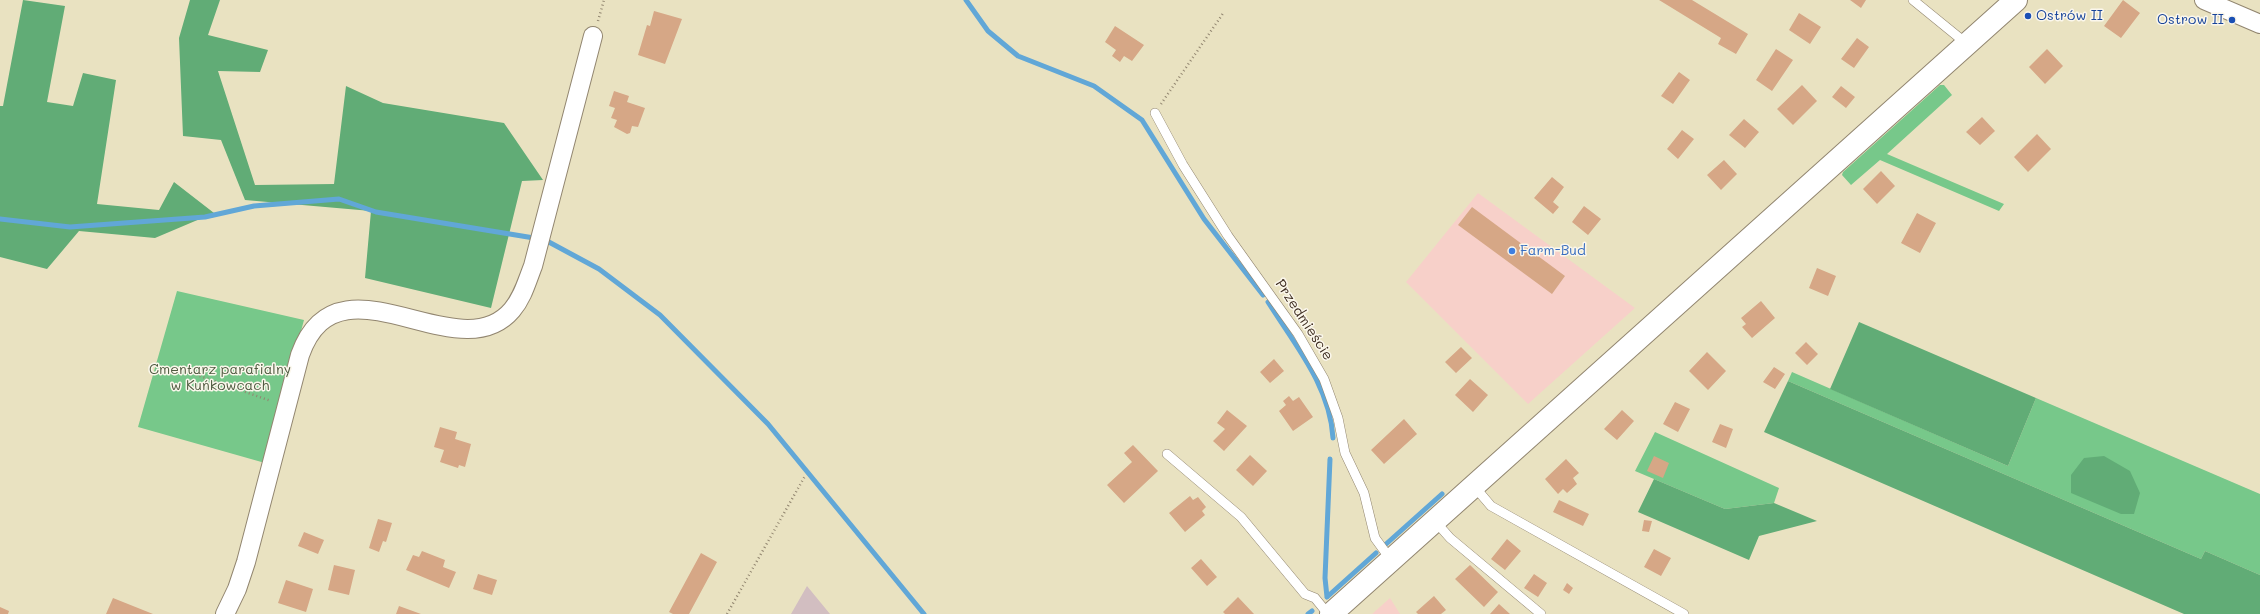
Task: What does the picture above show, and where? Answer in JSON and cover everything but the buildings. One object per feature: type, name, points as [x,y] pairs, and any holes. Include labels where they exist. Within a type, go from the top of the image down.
[{"type":"main road","points":[[1331,614],[2016,0]]},
{"type":"street","points":[[2204,0],[2260,24]]},
{"type":"street","points":[[225,614],[237,589],[246,562],[286,406],[305,341],[311,331],[334,314],[359,309],[374,310],[469,330],[493,324],[512,311],[520,300],[533,266],[593,36]]},
{"type":"lane","points":[[1913,0],[1967,44]]},
{"type":"lane","name":"Przedmieście","points":[[1155,113],[1183,165],[1228,236],[1295,329],[1324,378],[1338,418],[1345,453],[1364,493],[1375,538],[1391,560]]},
{"type":"lane","points":[[1167,454],[1241,517],[1305,594],[1315,598],[1328,614]]},
{"type":"lane","points":[[1474,486],[1491,506],[1684,614]]},
{"type":"lane","points":[[1435,521],[1450,538],[1541,614]]},
{"type":"path","points":[[593,36],[604,0]]},
{"type":"path","points":[[1155,113],[1224,12]]},
{"type":"path","points":[[177,368],[286,406]]},
{"type":"path","points":[[727,614],[804,476]]},
{"type":"shaded area","points":[[1478,193],[1635,308],[1528,404],[1406,282]]},
{"type":"shaded area","points":[[807,586],[830,614],[791,614]]},
{"type":"shaded area","points":[[1390,598],[1400,614],[1372,614]]},
{"type":"green space","points":[[23,0],[65,6],[47,102],[73,106],[83,73],[116,80],[97,204],[159,210],[174,182],[214,213],[155,238],[79,231],[47,269],[0,257],[0,106],[3,106]]},
{"type":"green space","points":[[190,0],[220,0],[208,35],[268,50],[260,72],[218,71],[255,185],[334,184],[346,86],[383,103],[504,123],[543,180],[522,181],[491,308],[365,278],[371,211],[245,200],[221,140],[183,136],[179,38]]},
{"type":"green space","points":[[1940,85],[1944,85],[1952,95],[1887,154],[2004,204],[1999,211],[1880,160],[1851,185],[1842,175],[1843,172]]},
{"type":"green space","name":"Cmentarz parafialny w Kuńkowcach","points":[[177,291],[304,320],[265,463],[138,427]]},
{"type":"green space","points":[[1859,322],[2036,398],[2008,466],[1830,389]]},
{"type":"green space","points":[[1792,372],[2008,466],[2036,398],[2260,494],[2260,575],[2205,551],[2201,559],[1788,381]]},
{"type":"green space","points":[[1788,381],[2201,559],[2205,551],[2260,575],[2260,614],[2184,614],[1764,432]]},
{"type":"green space","points":[[1655,432],[1779,488],[1774,503],[1725,509],[1635,471]]},
{"type":"green space","points":[[2104,456],[2130,471],[2140,493],[2134,514],[2121,514],[2071,493],[2071,475],[2084,458]]},
{"type":"green space","points":[[1654,479],[1725,509],[1774,503],[1817,521],[1759,536],[1749,560],[1638,512]]},
{"type":"waterway","points":[[966,0],[988,31],[1018,56],[1094,86],[1142,120],[1204,219],[1263,295]]},
{"type":"waterway","points":[[0,219],[70,227],[205,217],[254,206],[339,199],[376,212],[534,238]]},
{"type":"waterway","points":[[547,241],[599,269],[660,315],[768,424],[924,614]]},
{"type":"waterway","points":[[1268,302],[1300,350],[1318,383],[1330,419],[1333,438]]},
{"type":"waterway","points":[[1327,597],[1325,578],[1330,459]]},
{"type":"waterway","points":[[1385,545],[1442,494]]},
{"type":"waterway","points":[[1327,597],[1376,553]]},
{"type":"waterway","points":[[1308,614],[1312,611]]},
{"type":"place","name":"Ostrów II","points":[[2028,16]]},
{"type":"place","name":"Ostrow II","points":[[2232,20]]},
{"type":"place","name":"Farm-Bud","points":[[1512,251]]}]
